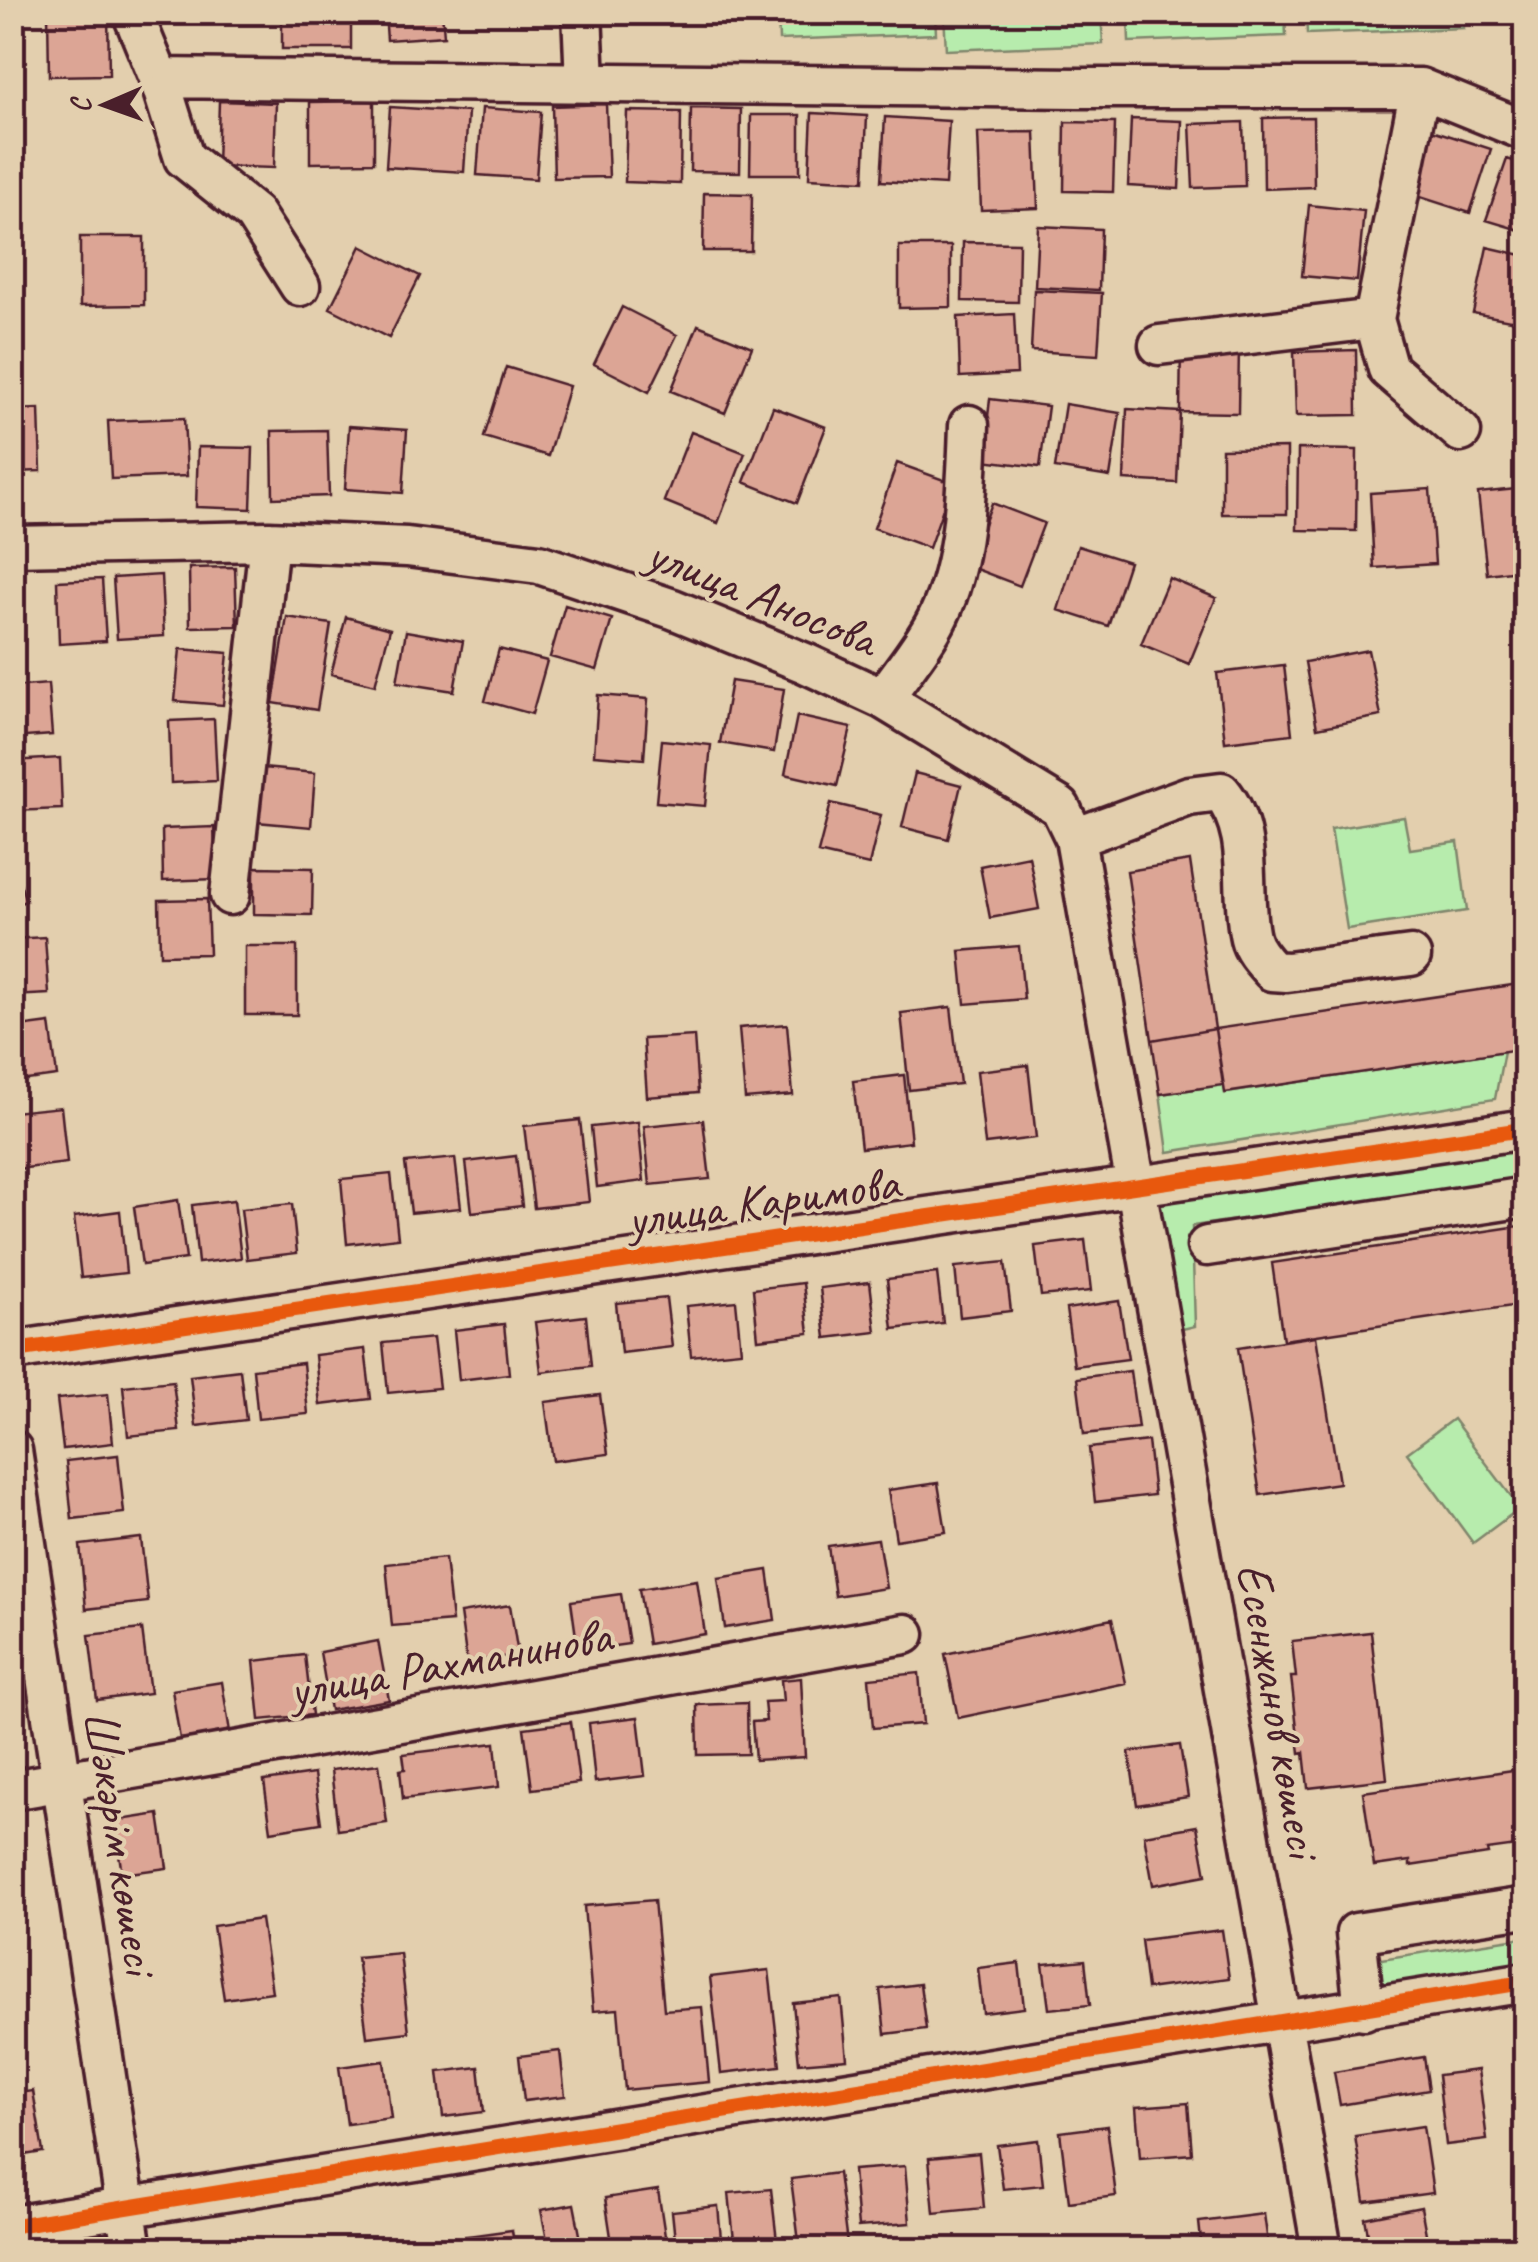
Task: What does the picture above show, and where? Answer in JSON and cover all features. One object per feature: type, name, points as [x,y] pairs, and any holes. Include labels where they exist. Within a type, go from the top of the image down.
[{"type":"street","points":[[132,12],[159,78],[184,158],[254,214],[300,286]]},
{"type":"street","points":[[582,12],[585,82]]},
{"type":"street","points":[[159,78],[1420,88],[1526,131]]},
{"type":"street","points":[[1420,88],[1374,319],[1388,368],[1461,432]]},
{"type":"street","points":[[1159,345],[1374,319]]},
{"type":"street","points":[[883,699],[939,616],[954,576],[968,473],[968,424]]},
{"type":"street","points":[[230,895],[268,542]]},
{"type":"street","name":"улица Аносова","points":[[12,546],[268,542],[407,547],[539,564],[673,609],[805,662],[883,699],[1060,807],[1075,838],[1136,1187]]},
{"type":"street","points":[[1075,838],[1189,796],[1221,792],[1232,806],[1240,832],[1250,939],[1272,970],[1286,972],[1411,956]]},
{"type":"street","name":"улица Каримова","points":[[12,1350],[1526,1130]]},
{"type":"street","name":"Есенжанов көшесі","points":[[1136,1187],[1322,2250]]},
{"type":"street","points":[[1208,1246],[1526,1196]]},
{"type":"street","name":"Шәкәрім көшесі","points":[[12,1450],[132,2250]]},
{"type":"street","name":"улица Рахманинова","points":[[12,1790],[905,1634]]},
{"type":"street","points":[[1364,2010],[1356,1934],[1526,1907]]},
{"type":"street","points":[[12,2226],[1526,1982]]},
{"type":"green space","points":[[778,13],[935,13],[936,34],[779,40]]},
{"type":"green space","points":[[944,13],[1101,13],[1103,44],[946,50]]},
{"type":"green space","points":[[1128,13],[1285,13],[1286,36],[1129,42]]},
{"type":"green space","points":[[1306,13],[1463,13],[1464,28],[1307,34]]},
{"type":"green space","points":[[1404,817],[1410,849],[1458,842],[1467,911],[1347,929],[1331,829]]},
{"type":"green space","points":[[1504,1051],[1495,1099],[1168,1152],[1160,1094],[1223,1085],[1226,1093]]},
{"type":"green space","points":[[1525,1129],[1525,1179],[1192,1226],[1195,1326],[1162,1334],[1137,1187]]},
{"type":"green space","points":[[1453,1419],[1520,1508],[1473,1543],[1407,1453]]},
{"type":"green space","points":[[1525,1937],[1525,1968],[1383,1993],[1381,1959]]},
{"type":"building","points":[[48,12],[108,12],[109,75],[49,76]]},
{"type":"building","points":[[282,12],[351,12],[351,49],[282,49]]},
{"type":"building","points":[[385,12],[442,12],[444,36],[387,40]]},
{"type":"building","points":[[219,101],[276,103],[274,168],[217,166]]},
{"type":"building","points":[[374,101],[374,162],[310,163],[310,102]]},
{"type":"building","points":[[606,104],[609,177],[554,178],[552,106]]},
{"type":"building","points":[[390,107],[468,112],[464,172],[386,167]]},
{"type":"building","points":[[482,108],[541,112],[536,179],[477,175]]},
{"type":"building","points":[[691,108],[741,109],[740,172],[690,171]]},
{"type":"building","points":[[627,111],[681,112],[680,184],[625,182]]},
{"type":"building","points":[[812,113],[867,116],[864,181],[809,178]]},
{"type":"building","points":[[751,115],[800,115],[800,174],[750,174]]},
{"type":"building","points":[[885,117],[949,121],[945,185],[881,181]]},
{"type":"building","points":[[1313,117],[1314,187],[1264,189],[1263,118]]},
{"type":"building","points":[[1131,119],[1182,121],[1179,189],[1128,186]]},
{"type":"building","points":[[1065,122],[1115,123],[1113,192],[1064,191]]},
{"type":"building","points":[[1243,122],[1245,186],[1193,188],[1190,124]]},
{"type":"building","points":[[1432,130],[1491,149],[1470,213],[1411,194]]},
{"type":"building","points":[[1035,132],[1038,208],[981,210],[978,133]]},
{"type":"building","points":[[1507,159],[1526,165],[1526,232],[1486,220]]},
{"type":"building","points":[[704,193],[752,194],[751,251],[703,251]]},
{"type":"building","points":[[1309,205],[1364,211],[1357,281],[1302,276]]},
{"type":"building","points":[[1038,226],[1101,229],[1099,290],[1035,287]]},
{"type":"building","points":[[80,237],[144,237],[144,305],[80,306]]},
{"type":"building","points":[[963,242],[1019,243],[1018,302],[962,301]]},
{"type":"building","points":[[361,246],[420,276],[389,338],[330,308]]},
{"type":"building","points":[[899,246],[951,246],[951,307],[899,308]]},
{"type":"building","points":[[1487,247],[1526,256],[1526,323],[1473,313]]},
{"type":"building","points":[[1034,290],[1102,293],[1098,355],[1031,351]]},
{"type":"building","points":[[622,307],[677,335],[649,392],[594,364]]},
{"type":"building","points":[[1014,314],[1017,374],[960,377],[958,317]]},
{"type":"building","points":[[698,325],[752,347],[725,413],[671,391]]},
{"type":"building","points":[[1181,344],[1239,345],[1238,413],[1180,412]]},
{"type":"building","points":[[1356,350],[1357,415],[1296,416],[1294,352]]},
{"type":"building","points":[[506,367],[569,386],[548,456],[484,437]]},
{"type":"building","points":[[990,399],[1048,406],[1040,467],[983,460]]},
{"type":"building","points":[[1065,404],[1120,413],[1110,477],[1055,468]]},
{"type":"building","points":[[773,407],[826,427],[797,503],[744,482]]},
{"type":"building","points":[[39,409],[41,471],[12,472],[12,410]]},
{"type":"building","points":[[1127,409],[1180,412],[1177,483],[1124,480]]},
{"type":"building","points":[[184,418],[187,476],[111,479],[108,421]]},
{"type":"building","points":[[349,426],[407,430],[403,493],[345,489]]},
{"type":"building","points":[[327,430],[329,496],[273,498],[272,431]]},
{"type":"building","points":[[691,432],[745,453],[718,523],[664,501]]},
{"type":"building","points":[[198,447],[253,448],[251,509],[196,507]]},
{"type":"building","points":[[1287,448],[1287,514],[1222,514],[1222,449]]},
{"type":"building","points":[[1298,449],[1357,450],[1356,531],[1297,530]]},
{"type":"building","points":[[897,463],[952,483],[929,548],[874,528]]},
{"type":"building","points":[[1526,488],[1526,569],[1487,574],[1478,493]]},
{"type":"building","points":[[1430,489],[1435,564],[1374,568],[1370,493]]},
{"type":"building","points":[[992,503],[1044,523],[1020,586],[968,566]]},
{"type":"building","points":[[1078,546],[1129,562],[1108,626],[1058,610]]},
{"type":"building","points":[[235,567],[237,626],[190,627],[189,568]]},
{"type":"building","points":[[161,575],[164,636],[117,639],[113,578]]},
{"type":"building","points":[[1169,578],[1216,598],[1189,664],[1141,644]]},
{"type":"building","points":[[102,579],[106,641],[59,644],[57,581]]},
{"type":"building","points":[[565,605],[612,619],[597,670],[550,657]]},
{"type":"building","points":[[287,617],[331,624],[317,710],[273,703]]},
{"type":"building","points":[[346,617],[390,629],[375,685],[331,674]]},
{"type":"building","points":[[406,631],[463,641],[454,691],[397,682]]},
{"type":"building","points":[[180,649],[228,653],[223,705],[175,701]]},
{"type":"building","points":[[499,649],[547,661],[532,714],[485,701]]},
{"type":"building","points":[[1368,650],[1381,716],[1317,728],[1305,662]]},
{"type":"building","points":[[1284,665],[1292,734],[1225,742],[1217,673]]},
{"type":"building","points":[[731,681],[784,689],[774,752],[720,743]]},
{"type":"building","points":[[48,684],[52,735],[12,738],[12,687]]},
{"type":"building","points":[[598,695],[648,699],[644,759],[594,755]]},
{"type":"building","points":[[797,716],[851,728],[837,786],[785,774]]},
{"type":"building","points":[[214,719],[217,781],[171,783],[169,721]]},
{"type":"building","points":[[662,740],[711,745],[705,806],[656,802]]},
{"type":"building","points":[[60,758],[62,809],[12,811],[12,761]]},
{"type":"building","points":[[263,768],[315,773],[311,827],[257,822]]},
{"type":"building","points":[[915,773],[961,785],[948,839],[902,827]]},
{"type":"building","points":[[831,803],[881,815],[869,865],[818,853]]},
{"type":"building","points":[[214,827],[216,879],[163,881],[162,829]]},
{"type":"building","points":[[1029,856],[1039,909],[990,918],[980,866]]},
{"type":"building","points":[[12,859],[26,901],[12,906]]},
{"type":"building","points":[[1190,861],[1215,1029],[1152,1040],[1127,871]]},
{"type":"building","points":[[254,867],[313,868],[312,915],[254,914]]},
{"type":"building","points":[[207,899],[209,954],[160,955],[159,900]]},
{"type":"building","points":[[45,937],[49,994],[12,996],[12,939]]},
{"type":"building","points":[[245,946],[297,946],[297,1015],[245,1015]]},
{"type":"building","points":[[1019,946],[1024,999],[965,1004],[960,951]]},
{"type":"building","points":[[1526,983],[1526,1048],[1225,1093],[1215,1029]]},
{"type":"building","points":[[951,1007],[960,1084],[909,1090],[901,1013]]},
{"type":"building","points":[[50,1023],[57,1076],[12,1082],[12,1028]]},
{"type":"building","points":[[787,1024],[793,1095],[745,1099],[739,1028]]},
{"type":"building","points":[[1215,1029],[1223,1085],[1160,1094],[1152,1040]]},
{"type":"building","points":[[694,1036],[698,1093],[647,1097],[643,1039]]},
{"type":"building","points":[[1028,1065],[1036,1138],[985,1144],[977,1071]]},
{"type":"building","points":[[904,1075],[911,1142],[861,1148],[853,1081]]},
{"type":"building","points":[[61,1107],[67,1163],[17,1169],[12,1112]]},
{"type":"building","points":[[580,1120],[589,1202],[534,1208],[524,1126]]},
{"type":"building","points":[[703,1120],[710,1179],[650,1185],[644,1126]]},
{"type":"building","points":[[638,1122],[644,1181],[597,1187],[591,1127]]},
{"type":"building","points":[[516,1156],[522,1206],[472,1212],[466,1162]]},
{"type":"building","points":[[455,1158],[461,1208],[411,1213],[405,1163]]},
{"type":"building","points":[[391,1174],[398,1238],[347,1244],[341,1179]]},
{"type":"building","points":[[178,1200],[186,1259],[142,1265],[134,1207]]},
{"type":"building","points":[[234,1200],[241,1258],[198,1263],[192,1205]]},
{"type":"building","points":[[292,1204],[297,1253],[247,1259],[241,1209]]},
{"type":"building","points":[[120,1211],[126,1273],[81,1278],[74,1217]]},
{"type":"building","points":[[1526,1225],[1526,1304],[1283,1340],[1272,1263]]},
{"type":"building","points":[[1085,1240],[1091,1291],[1041,1296],[1035,1246]]},
{"type":"building","points":[[1005,1262],[1011,1311],[960,1317],[955,1267]]},
{"type":"building","points":[[937,1273],[943,1323],[893,1329],[887,1279]]},
{"type":"building","points":[[870,1282],[876,1332],[826,1338],[820,1288]]},
{"type":"building","points":[[803,1283],[809,1333],[758,1339],[753,1289]]},
{"type":"building","points":[[666,1298],[672,1347],[621,1353],[616,1303]]},
{"type":"building","points":[[736,1301],[741,1351],[691,1356],[686,1306]]},
{"type":"building","points":[[1119,1301],[1128,1359],[1074,1366],[1066,1309]]},
{"type":"building","points":[[586,1316],[591,1366],[541,1372],[535,1322]]},
{"type":"building","points":[[504,1324],[509,1374],[459,1380],[454,1330]]},
{"type":"building","points":[[1316,1336],[1339,1483],[1260,1495],[1238,1348]]},
{"type":"building","points":[[433,1338],[439,1388],[388,1393],[383,1343]]},
{"type":"building","points":[[365,1349],[371,1399],[320,1405],[315,1355]]},
{"type":"building","points":[[303,1363],[308,1414],[258,1419],[253,1369]]},
{"type":"building","points":[[240,1370],[246,1420],[196,1426],[190,1376]]},
{"type":"building","points":[[1130,1371],[1138,1428],[1084,1434],[1077,1378]]},
{"type":"building","points":[[173,1381],[179,1431],[128,1436],[123,1386]]},
{"type":"building","points":[[108,1394],[113,1443],[63,1449],[57,1399]]},
{"type":"building","points":[[600,1395],[608,1454],[553,1461],[545,1402]]},
{"type":"building","points":[[1148,1441],[1154,1495],[1095,1502],[1089,1448]]},
{"type":"building","points":[[118,1455],[124,1513],[72,1519],[66,1461]]},
{"type":"building","points":[[938,1483],[946,1532],[896,1540],[888,1490]]},
{"type":"building","points":[[141,1538],[148,1602],[86,1609],[80,1545]]},
{"type":"building","points":[[878,1539],[886,1588],[835,1596],[828,1546]]},
{"type":"building","points":[[445,1558],[452,1621],[392,1626],[386,1564]]},
{"type":"building","points":[[768,1570],[775,1620],[725,1628],[718,1578]]},
{"type":"building","points":[[697,1580],[705,1634],[648,1644],[639,1589]]},
{"type":"building","points":[[621,1594],[629,1644],[578,1651],[571,1601]]},
{"type":"building","points":[[510,1605],[518,1655],[467,1662],[460,1613]]},
{"type":"building","points":[[1112,1619],[1126,1683],[958,1718],[945,1654]]},
{"type":"building","points":[[142,1629],[150,1693],[97,1700],[89,1635]]},
{"type":"building","points":[[1371,1632],[1387,1779],[1308,1788],[1291,1677],[1296,1677],[1292,1641]]},
{"type":"building","points":[[378,1641],[389,1700],[330,1710],[320,1652]]},
{"type":"building","points":[[305,1655],[312,1715],[260,1720],[254,1661]]},
{"type":"building","points":[[919,1673],[923,1724],[873,1728],[869,1678]]},
{"type":"building","points":[[801,1678],[805,1757],[755,1760],[752,1722],[766,1721],[764,1702],[783,1701],[781,1680]]},
{"type":"building","points":[[222,1682],[230,1732],[180,1739],[172,1690]]},
{"type":"building","points":[[747,1703],[748,1754],[698,1755],[697,1705]]},
{"type":"building","points":[[638,1717],[645,1776],[595,1782],[589,1723]]},
{"type":"building","points":[[571,1722],[579,1783],[532,1789],[524,1728]]},
{"type":"building","points":[[495,1743],[499,1787],[403,1799],[403,1754]]},
{"type":"building","points":[[1180,1745],[1188,1797],[1137,1805],[1129,1752]]},
{"type":"building","points":[[379,1764],[387,1823],[338,1830],[331,1770]]},
{"type":"building","points":[[1526,1769],[1526,1845],[1524,1845],[1513,1770]]},
{"type":"building","points":[[1513,1770],[1524,1845],[1410,1866],[1410,1861],[1374,1866],[1363,1792]]},
{"type":"building","points":[[314,1774],[321,1823],[271,1831],[264,1781]]},
{"type":"building","points":[[159,1814],[167,1868],[122,1874],[114,1821]]},
{"type":"building","points":[[1197,1826],[1206,1875],[1153,1885],[1144,1835]]},
{"type":"building","points":[[654,1900],[664,2010],[702,2007],[709,2082],[625,2090],[618,2009],[593,2011],[584,1906]]},
{"type":"building","points":[[261,1919],[272,1992],[224,1999],[213,1926]]},
{"type":"building","points":[[1222,1930],[1229,1978],[1147,1989],[1141,1940]]},
{"type":"building","points":[[400,1953],[409,2032],[367,2037],[357,1957]]},
{"type":"building","points":[[1085,1960],[1090,2005],[1049,2009],[1043,1964]]},
{"type":"building","points":[[1019,1963],[1024,2008],[983,2013],[978,1968]]},
{"type":"building","points":[[769,1970],[780,2066],[721,2073],[710,1977]]},
{"type":"building","points":[[920,1984],[926,2029],[885,2034],[880,1989]]},
{"type":"building","points":[[841,1998],[847,2059],[799,2063],[793,2003]]},
{"type":"building","points":[[1519,2044],[1526,2044],[1526,2104],[1522,2104]]},
{"type":"building","points":[[560,2051],[565,2096],[524,2101],[519,2056]]},
{"type":"building","points":[[1424,2057],[1429,2090],[1340,2105],[1334,2072]]},
{"type":"building","points":[[384,2061],[391,2118],[347,2124],[339,2067]]},
{"type":"building","points":[[479,2067],[484,2112],[443,2117],[438,2072]]},
{"type":"building","points":[[1478,2070],[1487,2140],[1446,2145],[1438,2075]]},
{"type":"building","points":[[33,2091],[43,2152],[12,2157],[12,2094]]},
{"type":"building","points":[[1188,2103],[1192,2154],[1140,2158],[1136,2107]]},
{"type":"building","points":[[1107,2126],[1116,2196],[1069,2202],[1060,2132]]},
{"type":"building","points":[[1423,2126],[1433,2193],[1365,2202],[1355,2136]]},
{"type":"building","points":[[1038,2140],[1043,2185],[1003,2189],[997,2145]]},
{"type":"building","points":[[979,2153],[984,2208],[934,2213],[929,2158]]},
{"type":"building","points":[[905,2166],[910,2223],[858,2227],[853,2170]]},
{"type":"building","points":[[838,2173],[847,2244],[800,2250],[791,2179]]},
{"type":"building","points":[[771,2189],[778,2250],[735,2250],[729,2193]]},
{"type":"building","points":[[658,2190],[667,2249],[613,2250],[605,2198]]},
{"type":"building","points":[[574,2204],[583,2250],[549,2250],[541,2210]]},
{"type":"building","points":[[718,2206],[722,2250],[676,2250],[672,2211]]},
{"type":"building","points":[[1421,2207],[1429,2250],[1371,2250],[1365,2218]]},
{"type":"building","points":[[1264,2214],[1269,2250],[1202,2250],[1199,2222]]},
{"type":"building","points":[[512,2230],[515,2250],[462,2250],[460,2237]]},
{"type":"building","points":[[279,2241],[280,2250],[239,2250],[238,2245]]},
{"type":"building","points":[[340,2243],[341,2250],[288,2250],[288,2249]]},
{"type":"cycle path","points":[[12,1351],[1526,1129]]},
{"type":"cycle path","points":[[12,2226],[1526,1982]]}]
